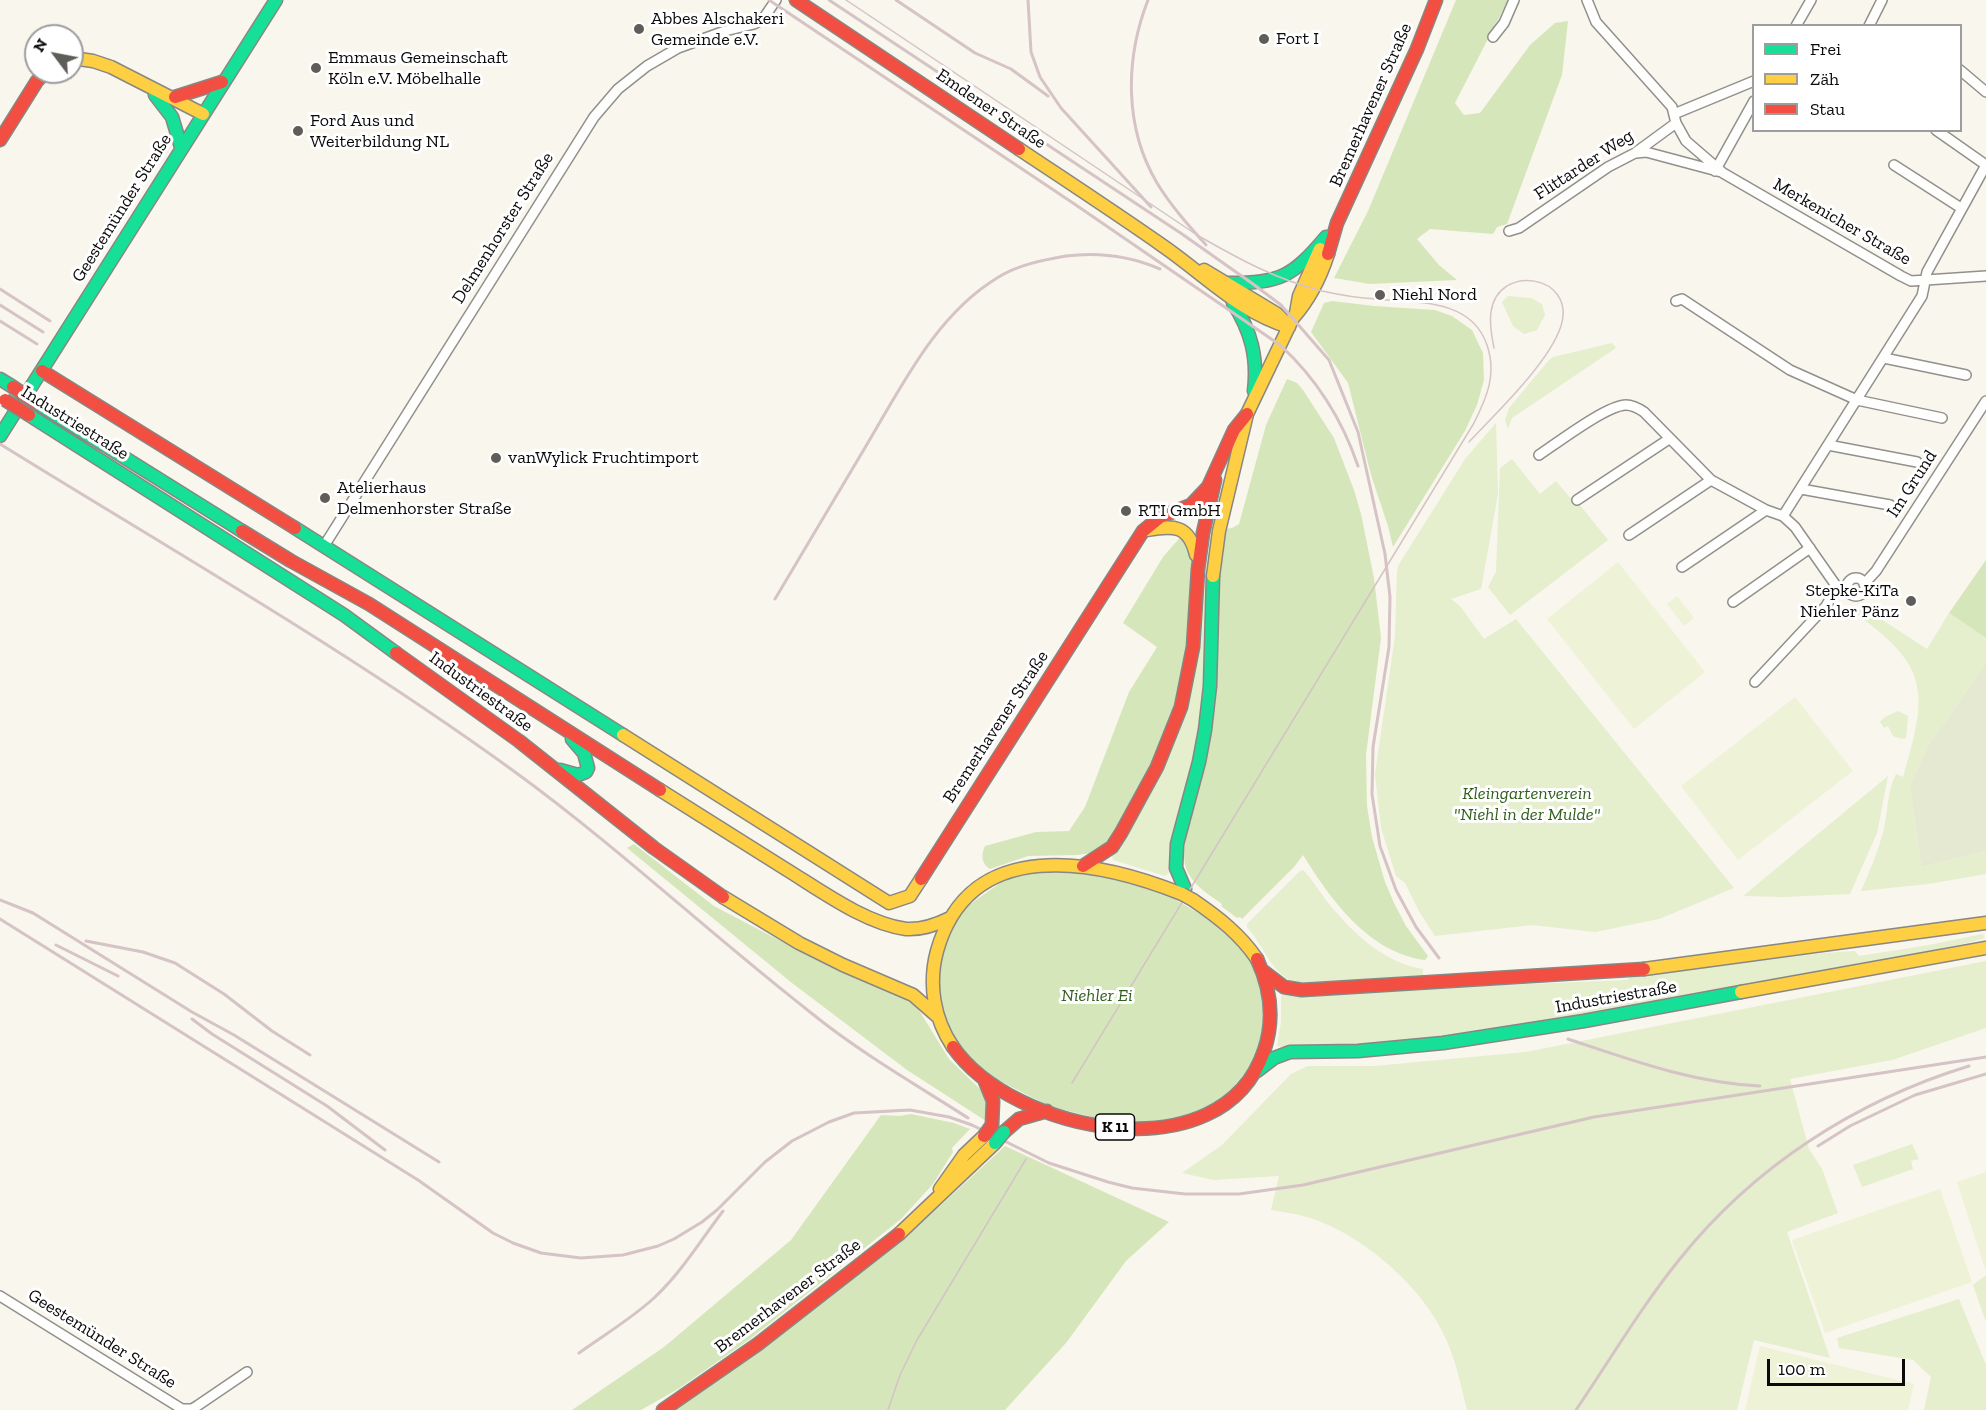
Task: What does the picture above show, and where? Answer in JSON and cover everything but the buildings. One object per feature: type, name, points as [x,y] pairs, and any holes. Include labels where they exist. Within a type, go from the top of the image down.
[{"type":"main road","name":"Geestemünder Straße","points":[[0,436],[276,0]]},
{"type":"main road","name":"Emdener Straße","points":[[796,0],[1166,248],[1229,297],[1265,320],[1289,327]]},
{"type":"main road","name":"Bremerhavener Straße","points":[[860,887],[889,903],[910,896],[1143,531],[1160,517],[1191,505],[1208,487],[1234,430],[1249,410],[1289,327],[1321,277],[1337,223],[1417,49],[1436,0]]},
{"type":"main road","points":[[84,59],[105,64],[200,119]]},
{"type":"main road","points":[[175,97],[222,82]]},
{"type":"main road","points":[[0,140],[35,84]]},
{"type":"main road","points":[[152,90],[175,97],[200,119]]},
{"type":"main road","points":[[152,90],[172,117],[181,147]]},
{"type":"main road","name":"Bremerhavener Straße","points":[[1296,314],[1299,296],[1326,237],[1337,223]]},
{"type":"main road","points":[[1228,283],[1272,282],[1284,279],[1299,267],[1326,237]]},
{"type":"main road","name":"Emdener Straße","points":[[1166,248],[1277,314],[1289,327]]},
{"type":"main road","name":"Emdener Straße","points":[[1229,297],[1244,318],[1256,349],[1256,375],[1249,410]]},
{"type":"main road","name":"Industriestraße","points":[[42,371],[324,546],[860,887]]},
{"type":"main road","name":"Industriestraße","points":[[0,379],[291,561],[369,604],[808,883],[856,910],[889,924],[910,929],[926,928],[950,918]]},
{"type":"main road","name":"Industriestraße","points":[[3,398],[344,615],[533,752],[654,848],[719,895],[799,943],[913,995],[939,1022]]},
{"type":"main road","name":"Bremerhavener Straße","points":[[1186,894],[1176,868],[1177,844],[1199,762],[1205,730],[1210,686],[1213,576],[1219,531],[1249,410]]},
{"type":"main road","name":"Bremerhavener Straße","points":[[1083,866],[1112,847],[1121,834],[1157,767],[1170,737],[1189,675],[1196,619],[1198,569],[1208,508],[1218,466]]},
{"type":"main road","points":[[1191,505],[1207,506],[1214,516],[1219,531]]},
{"type":"main road","name":"Bremerhavener Straße","points":[[1143,531],[1164,527],[1182,530],[1195,542],[1198,569]]},
{"type":"main road","points":[[533,752],[569,774],[578,776],[584,774],[587,769],[586,756],[559,725]]},
{"type":"main road","name":"K 11","points":[[1035,866],[1083,866],[1123,873],[1186,894],[1235,930],[1251,949],[1263,971],[1269,995],[1271,1016],[1265,1048],[1255,1072],[1224,1106],[1184,1125],[1156,1129],[1088,1124],[1047,1111],[1011,1095],[981,1076],[958,1055],[939,1022],[931,985],[932,970],[939,939],[950,918],[962,903],[989,881],[1017,869],[1035,866]]},
{"type":"main road","name":"Industriestraße","points":[[1263,971],[1284,987],[1302,990],[1562,975],[1641,969],[1986,923]]},
{"type":"main road","name":"Industriestraße","points":[[1255,1072],[1274,1058],[1290,1052],[1390,1048],[1478,1037],[1696,1002],[1986,948]]},
{"type":"main road","name":"Bremerhavener Straße","points":[[981,1076],[993,1096],[995,1106],[989,1139]]},
{"type":"main road","name":"Bremerhavener Straße","points":[[663,1410],[758,1344],[896,1237],[930,1205],[964,1155],[1004,1132],[1020,1119],[1047,1111]]},
{"type":"street","name":"Delmenhorster Straße","points":[[324,546],[594,117],[618,89],[647,66],[678,48],[724,31],[754,24],[763,19],[776,0]]},
{"type":"street","points":[[1493,37],[1504,23],[1514,0]]},
{"type":"street","name":"Merkenicher Straße","points":[[1587,0],[1596,22],[1672,107],[1686,141],[1718,170],[1911,281],[1986,276]]},
{"type":"street","points":[[1797,24],[1810,0]]},
{"type":"street","points":[[1870,24],[1882,0]]},
{"type":"street","points":[[1962,72],[1986,92]]},
{"type":"street","name":"Flittarder Weg","points":[[1509,231],[1518,228],[1608,167],[1635,153],[1675,119],[1752,82]]},
{"type":"street","points":[[1718,170],[1752,105]]},
{"type":"street","points":[[1783,516],[1922,296],[1927,272],[1986,165],[1939,132]]},
{"type":"street","name":"Merkenicher Straße","points":[[1635,153],[1646,152],[1718,170]]},
{"type":"street","points":[[1894,165],[1961,208]]},
{"type":"street","points":[[1676,301],[1682,299],[1790,370],[1857,400],[1942,418]]},
{"type":"street","points":[[1884,358],[1966,375]]},
{"type":"street","name":"Im Grund","points":[[1837,587],[1847,585],[1850,593],[1858,595],[1864,589],[1864,584],[1876,571],[1986,401]]},
{"type":"street","points":[[1539,455],[1603,413],[1623,405],[1633,406],[1644,412],[1711,480],[1766,510],[1783,516],[1795,527],[1837,587],[1826,606],[1755,682]]},
{"type":"street","points":[[1577,500],[1669,439]]},
{"type":"street","points":[[1828,445],[1917,462]]},
{"type":"street","points":[[1629,535],[1711,480]]},
{"type":"street","points":[[1801,489],[1890,505]]},
{"type":"street","points":[[1682,567],[1766,510]]},
{"type":"street","points":[[1733,602],[1810,548]]},
{"type":"street","name":"Geestemünder Straße","points":[[0,1296],[182,1408],[197,1406],[248,1372]]},
{"type":"green space","points":[[1456,0],[1508,0],[1455,103],[1464,115],[1480,113],[1530,45],[1555,23],[1568,21],[1562,75],[1507,224],[1497,227],[1493,234],[1430,229],[1417,239],[1439,265],[1457,280],[1370,284],[1334,278],[1368,211]]},
{"type":"green space","points":[[1508,296],[1531,298],[1542,304],[1545,315],[1537,330],[1524,334],[1513,326],[1502,302]]},
{"type":"green space","points":[[1332,301],[1435,310],[1452,316],[1472,330],[1483,353],[1484,380],[1477,405],[1465,431],[1393,547],[1371,475],[1348,383],[1311,332],[1324,303]]},
{"type":"green space","points":[[1612,343],[1616,348],[1512,418],[1508,429],[1505,420],[1509,408],[1549,360],[1553,357]]},
{"type":"green space","points":[[1287,379],[1297,383],[1303,390],[1334,438],[1361,514],[1374,578],[1381,638],[1366,755],[1367,806],[1372,837],[1385,882],[1406,926],[1428,956],[1425,960],[1386,947],[1369,936],[1339,906],[1303,855],[1242,919],[1221,906],[1222,904],[1196,884],[1187,871],[1184,855],[1181,855],[1202,770],[1225,529],[1239,524],[1266,425]]},
{"type":"green space","name":"Kleingartenverein \"Niehl in der Mulde\"","points":[[1496,423],[1498,494],[1481,589],[1451,599],[1460,606],[1484,639],[1516,619],[1734,888],[1659,919],[1595,932],[1532,925],[1435,936],[1405,883],[1396,876],[1381,828],[1375,774],[1395,636],[1398,566],[1465,459]]},
{"type":"green space","points":[[1512,459],[1540,494],[1556,481],[1572,500],[1575,499],[1608,540],[1510,615],[1488,587],[1496,572],[1500,468]]},
{"type":"green space","points":[[1208,530],[1211,530],[1206,569],[1205,692],[1197,750],[1171,849],[1169,873],[1165,876],[1113,860],[1112,856],[1156,782],[1184,714],[1196,666]]},
{"type":"green space","points":[[1183,534],[1194,555],[1186,661],[1172,717],[1156,757],[1116,831],[1102,847],[1091,853],[1028,856],[990,869],[983,859],[985,846],[1036,832],[1069,831],[1085,807],[1129,692],[1157,647],[1123,623],[1163,557]]},
{"type":"green space","points":[[1986,560],[1986,638],[1949,613]]},
{"type":"green space","points":[[1618,562],[1705,672],[1634,729],[1547,619]]},
{"type":"green space","points":[[1677,596],[1694,618],[1684,626],[1667,604]]},
{"type":"green space","points":[[1861,606],[1927,649],[1949,613],[1986,638],[1986,662],[1928,746],[1910,785],[1921,867],[1986,851],[1986,874],[1928,884],[1861,891],[1882,837],[1893,781],[1896,774],[1903,777],[1917,724],[1919,703],[1917,684],[1910,667],[1898,650],[1856,614]]},
{"type":"green space","points":[[1986,662],[1986,851],[1921,867],[1910,785],[1928,746]]},
{"type":"green space","points":[[1795,697],[1853,771],[1738,860],[1681,786]]},
{"type":"green space","points":[[1898,711],[1908,716],[1906,738],[1902,739],[1893,736],[1888,726],[1884,728],[1880,722]]},
{"type":"green space","points":[[1888,776],[1877,833],[1850,894],[1743,896]]},
{"type":"green space","points":[[634,844],[714,906],[794,948],[902,997],[917,1007],[949,1059],[982,1091],[988,1108],[986,1121],[907,1070],[792,983],[627,848]]},
{"type":"green space","name":"Niehler Ei","points":[[1046,870],[1115,877],[1176,900],[1210,920],[1235,940],[1259,974],[1265,1018],[1255,1060],[1225,1098],[1179,1121],[1114,1122],[1051,1107],[994,1078],[960,1049],[940,1007],[940,955],[963,909],[1006,879]]},
{"type":"green space","points":[[1303,870],[1329,904],[1359,936],[1395,960],[1423,969],[1423,975],[1298,984],[1281,974],[1269,960],[1247,924]]},
{"type":"green space","points":[[1983,934],[1985,938],[1968,943],[1709,994],[1448,1036],[1376,1044],[1277,1046],[1283,994],[1627,980],[1630,977],[1824,953],[1855,951],[1859,956]]},
{"type":"green space","points":[[1986,961],[1986,1028],[1892,1060],[1790,1079],[1809,1149],[1822,1169],[1838,1213],[1787,1232],[1830,1358],[1754,1340],[1737,1410],[1467,1410],[1453,1356],[1436,1319],[1406,1281],[1387,1263],[1367,1247],[1324,1223],[1299,1215],[1271,1210],[1279,1176],[1214,1180],[1182,1173],[1222,1145],[1291,1074],[1308,1066],[1374,1066],[1526,1052]]},
{"type":"green space","points":[[911,1114],[954,1123],[970,1129],[952,1148],[953,1152],[933,1184],[901,1219],[750,1339],[678,1389],[641,1410],[572,1410],[664,1347],[791,1240],[881,1115]]},
{"type":"green space","points":[[1912,1144],[1919,1159],[1911,1161],[1913,1169],[1862,1187],[1853,1165]]},
{"type":"green space","points":[[1005,1146],[1169,1222],[1126,1261],[1066,1343],[1005,1410],[673,1410],[747,1360],[915,1229]]},
{"type":"green space","points":[[1986,1172],[1986,1268],[1985,1269],[1957,1182]]},
{"type":"green space","points":[[1940,1189],[1972,1282],[1825,1333],[1792,1240]]},
{"type":"green space","points":[[1986,1275],[1986,1322],[1973,1285]]},
{"type":"green space","points":[[1959,1299],[1986,1365],[1986,1410],[1924,1410],[1931,1377],[1913,1360],[1839,1348],[1837,1338]]},
{"type":"green space","points":[[1760,1346],[1914,1384],[1908,1410],[1745,1410]]},
{"type":"tram line","points":[[846,0],[1197,235],[1258,268],[1305,286],[1342,295],[1424,303],[1455,311],[1469,319],[1479,330],[1490,356],[1489,385],[1474,423],[1072,1083]]},
{"type":"tram line","points":[[1469,442],[1521,387],[1555,340],[1561,326],[1563,309],[1558,295],[1548,286],[1535,281],[1520,281],[1507,286],[1497,296],[1491,312],[1494,348]]},
{"type":"tram line","points":[[888,1410],[900,1375],[917,1340],[1026,1159]]},
{"type":"railway","points":[[769,0],[1073,203],[1280,345],[1305,371],[1326,400],[1344,432],[1358,466]]},
{"type":"railway","points":[[829,0],[1182,234],[1253,284],[1281,305],[1329,360],[1358,432],[1385,554],[1390,597],[1389,647],[1373,747],[1372,794],[1380,846],[1396,890],[1416,927],[1439,958]]},
{"type":"railway","points":[[896,0],[975,53],[1011,69],[1048,96]]},
{"type":"railway","points":[[1028,0],[1031,52],[1040,77],[1061,108],[1151,207]]},
{"type":"railway","points":[[1148,0],[1140,23],[1132,69],[1132,93],[1138,139],[1157,183],[1174,208],[1206,245]]},
{"type":"railway","points":[[775,599],[907,376],[938,332],[975,294],[997,278],[1022,266],[1066,256],[1114,256],[1160,269]]},
{"type":"railway","points":[[0,289],[50,321]]},
{"type":"railway","points":[[0,305],[43,332]]},
{"type":"railway","points":[[0,321],[37,344]]},
{"type":"railway","points":[[0,444],[260,603],[453,728],[590,830],[829,1027],[968,1118]]},
{"type":"railway","points":[[0,900],[33,913],[439,1162]]},
{"type":"railway","points":[[0,919],[418,1180],[493,1233],[541,1253],[581,1258],[623,1255],[658,1246],[674,1239],[717,1210],[765,1162],[792,1141],[829,1122],[854,1113],[910,1110],[949,1117],[972,1125],[1049,1163],[1132,1188],[1185,1194],[1239,1194],[1303,1185],[1594,1117],[1986,1057]]},
{"type":"railway","points":[[86,941],[143,952],[175,963],[224,994],[272,1031],[310,1055]]},
{"type":"railway","points":[[56,945],[118,976]]},
{"type":"railway","points":[[192,1019],[327,1106],[385,1150]]},
{"type":"railway","points":[[1568,1039],[1686,1075],[1760,1086]]},
{"type":"railway","points":[[1576,1410],[1665,1278],[1708,1226],[1740,1195],[1809,1141],[1847,1118],[1886,1098],[1969,1066]]},
{"type":"railway","points":[[1818,1146],[1850,1126],[1915,1095],[1986,1074]]},
{"type":"railway","points":[[579,1353],[654,1298],[682,1267],[723,1211]]},
{"type":"traffic: fast","points":[[0,436],[276,0]]},
{"type":"traffic: fast","points":[[155,95],[172,117],[181,147]]},
{"type":"traffic: fast","points":[[1228,283],[1261,281],[1284,275],[1304,261],[1326,237]]},
{"type":"traffic: fast","points":[[1233,303],[1249,334],[1252,345],[1255,367],[1254,391]]},
{"type":"traffic: fast","points":[[0,379],[13,387]]},
{"type":"traffic: fast","points":[[37,403],[242,531]]},
{"type":"traffic: fast","points":[[29,415],[344,615],[396,653]]},
{"type":"traffic: fast","points":[[295,528],[623,735]]},
{"type":"traffic: fast","points":[[1185,889],[1176,868],[1177,844],[1199,762],[1205,730],[1210,686],[1213,576]]},
{"type":"traffic: fast","points":[[560,770],[578,775],[586,772],[588,768],[584,753],[572,739]]},
{"type":"traffic: fast","points":[[1257,1071],[1274,1058],[1290,1052],[1358,1051],[1443,1043],[1584,1021],[1741,992]]},
{"type":"traffic: fast","points":[[995,1143],[1004,1132]]},
{"type":"traffic: slow","points":[[84,60],[111,67],[203,114]]},
{"type":"traffic: slow","points":[[1019,149],[1163,246],[1238,302],[1254,312],[1289,327]]},
{"type":"traffic: slow","points":[[1296,313],[1299,296],[1320,249]]},
{"type":"traffic: slow","points":[[1213,576],[1219,531],[1247,414],[1293,318],[1305,304],[1314,288],[1328,254]]},
{"type":"traffic: slow","points":[[1204,270],[1277,314],[1289,326]]},
{"type":"traffic: slow","points":[[1147,530],[1179,529],[1189,538],[1196,555]]},
{"type":"traffic: slow","points":[[623,735],[889,903],[910,896],[921,879]]},
{"type":"traffic: slow","points":[[660,790],[858,913],[890,926],[906,929],[929,927],[950,918]]},
{"type":"traffic: slow","points":[[953,1047],[937,1013],[933,988],[934,963],[954,914],[977,888],[1007,873],[1040,866],[1076,866],[1112,872],[1182,894]]},
{"type":"traffic: slow","points":[[1182,894],[1193,900]]},
{"type":"traffic: slow","points":[[723,897],[799,943],[913,995],[937,1016]]},
{"type":"traffic: slow","points":[[1193,900],[1228,926],[1257,959]]},
{"type":"traffic: slow","points":[[1644,969],[1986,923]]},
{"type":"traffic: slow","points":[[1741,992],[1986,948]]},
{"type":"traffic: slow","points":[[940,1189],[964,1155],[984,1136]]},
{"type":"traffic: slow","points":[[899,1234],[995,1143]]},
{"type":"traffic: jam","points":[[796,0],[1019,149]]},
{"type":"traffic: jam","points":[[1328,254],[1337,223],[1417,49],[1436,0]]},
{"type":"traffic: jam","points":[[175,97],[222,82]]},
{"type":"traffic: jam","points":[[0,140],[35,84]]},
{"type":"traffic: jam","points":[[42,371],[295,528]]},
{"type":"traffic: jam","points":[[13,387],[37,403]]},
{"type":"traffic: jam","points":[[5,400],[29,415]]},
{"type":"traffic: jam","points":[[921,879],[1143,531],[1160,517],[1191,505],[1208,487],[1234,430],[1247,414]]},
{"type":"traffic: jam","points":[[1083,866],[1112,847],[1121,833],[1157,767],[1181,707],[1193,647],[1198,569],[1203,533],[1215,480]]},
{"type":"traffic: jam","points":[[242,531],[369,604],[660,790]]},
{"type":"traffic: jam","points":[[396,653],[519,741],[654,848],[723,897]]},
{"type":"traffic: jam","points":[[953,1047],[982,1077],[1021,1101],[1067,1119],[1115,1128],[1163,1127],[1206,1115],[1241,1090],[1264,1051],[1270,1027],[1270,1004],[1266,982],[1257,959]]},
{"type":"traffic: jam","points":[[1263,971],[1284,987],[1302,990],[1644,969]]},
{"type":"traffic: jam","points":[[984,1079],[993,1101],[992,1125]]},
{"type":"traffic: jam","points":[[1004,1132],[1019,1119],[1047,1111]]},
{"type":"traffic: jam","points":[[984,1136],[992,1125]]},
{"type":"traffic: jam","points":[[663,1410],[758,1344],[899,1234]]},
{"type":"place","name":"Abbes Alschakeri Gemeinde e.V.","points":[[639,29]]},
{"type":"place","name":"Fort I","points":[[1264,39]]},
{"type":"place","name":"Emmaus Gemeinschaft Köln e.V. Möbelhalle","points":[[316,68]]},
{"type":"place","name":"Ford Aus und Weiterbildung NL","points":[[298,131]]},
{"type":"place","name":"Niehl Nord","points":[[1380,295]]},
{"type":"place","name":"vanWylick Fruchtimport","points":[[496,458]]},
{"type":"place","name":"Atelierhaus Delmenhorster Straße","points":[[325,498]]},
{"type":"place","name":"RTI GmbH","points":[[1126,511]]},
{"type":"place","name":"Stepke-KiTa Niehler Pänz","points":[[1911,601]]}]
